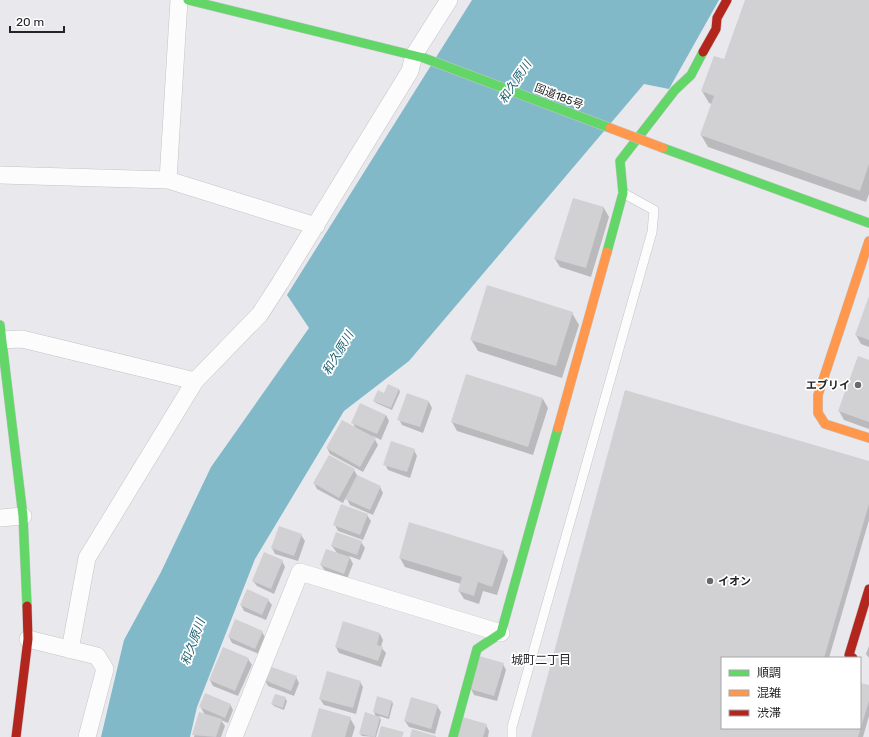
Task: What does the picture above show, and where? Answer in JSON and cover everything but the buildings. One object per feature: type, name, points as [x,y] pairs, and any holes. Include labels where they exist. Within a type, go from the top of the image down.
[{"type":"main road","name":"国道185号","points":[[188,0],[419,56],[663,148],[869,223]]},
{"type":"main road","points":[[453,737],[477,649],[501,634],[623,193],[620,161],[675,90],[691,75],[716,29],[717,18],[727,0]]},
{"type":"main road","points":[[869,241],[818,395],[818,413],[825,424],[869,438]]},
{"type":"main road","points":[[1,335],[6,424],[23,516],[28,639],[16,737]]},
{"type":"main road","points":[[851,657],[849,654],[869,588]]},
{"type":"street","points":[[168,180],[179,0]]},
{"type":"street","points":[[70,650],[87,558],[195,381],[260,314],[316,226],[410,71],[449,0]]},
{"type":"street","points":[[0,175],[168,180],[316,226]]},
{"type":"street","points":[[1,335],[195,381]]},
{"type":"street","points":[[0,518],[23,516]]},
{"type":"street","points":[[234,737],[300,572],[501,634]]},
{"type":"street","points":[[28,639],[97,656],[104,670],[87,737]]},
{"type":"lane","points":[[512,737],[512,727],[652,232],[654,210],[623,193]]},
{"type":"water","name":"和久原川","points":[[472,0],[719,0],[669,89],[644,84],[409,361],[344,411],[255,559],[197,707],[190,737],[101,737],[124,640],[161,572],[211,467],[309,328],[287,295]]},
{"type":"traffic: fast","points":[[188,0],[424,58]]},
{"type":"traffic: fast","points":[[607,252],[623,193],[620,161],[675,90],[691,75],[703,52]]},
{"type":"traffic: fast","points":[[424,58],[610,128]]},
{"type":"traffic: fast","points":[[663,148],[869,223]]},
{"type":"traffic: fast","points":[[0,325],[23,516],[27,606]]},
{"type":"traffic: fast","points":[[453,737],[477,649],[501,633],[558,428]]},
{"type":"traffic: slow","points":[[610,128],[663,148]]},
{"type":"traffic: slow","points":[[869,241],[818,395],[818,413],[825,424],[869,438]]},
{"type":"traffic: slow","points":[[558,428],[607,252]]},
{"type":"traffic: jam","points":[[703,52],[716,29],[717,18],[727,0]]},
{"type":"traffic: jam","points":[[852,657],[849,655],[869,589]]},
{"type":"traffic: jam","points":[[16,737],[28,639],[27,606]]},
{"type":"place","name":"エブリイ","points":[[858,385]]},
{"type":"place","name":"イオン","points":[[710,581]]},
{"type":"district","name":"城町二丁目","points":[[541,660]]}]
